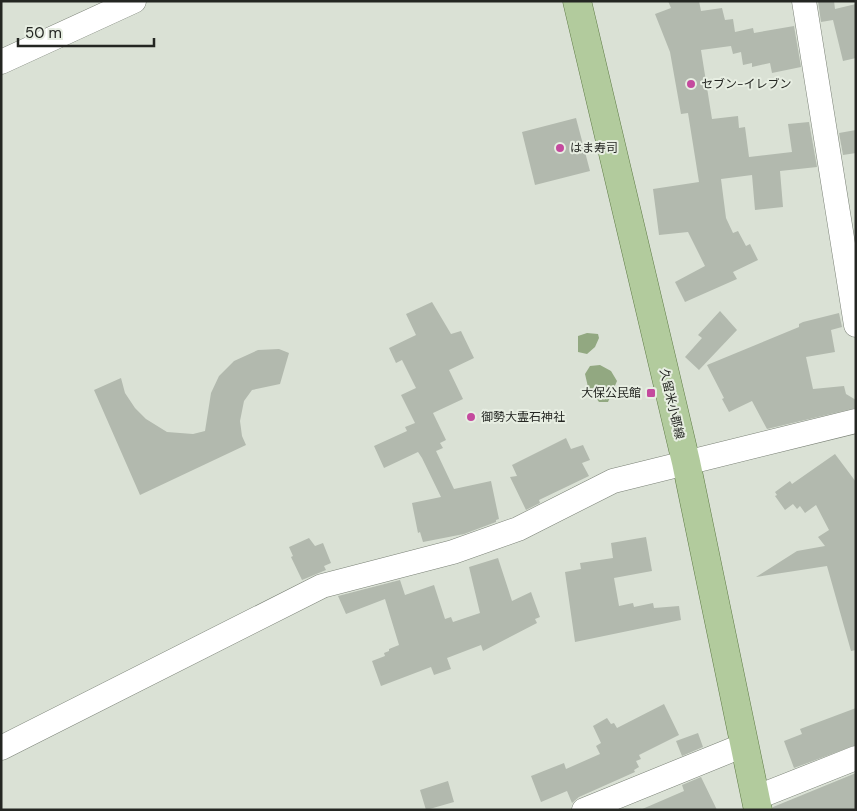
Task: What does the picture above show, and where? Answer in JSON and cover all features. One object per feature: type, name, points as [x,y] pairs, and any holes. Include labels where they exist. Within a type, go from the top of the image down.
[{"type":"main road","name":"久留米小郡線","points":[[577,1],[686,462],[757,804]]},
{"type":"street","points":[[1,62],[134,1]]},
{"type":"street","points":[[804,1],[856,325]]},
{"type":"street","points":[[1,748],[322,586],[471,545],[518,529],[613,481],[856,421]]},
{"type":"street","points":[[584,810],[744,745]]},
{"type":"street","points":[[757,804],[856,758]]},
{"type":"shaded area","points":[[587,333],[598,334],[599,338],[595,347],[587,354],[578,352],[578,336]]},
{"type":"shaded area","points":[[600,365],[611,371],[617,381],[608,402],[599,402],[588,387],[585,374],[590,366]]},
{"type":"building","points":[[668,1],[699,1],[701,11],[722,8],[725,20],[733,19],[735,32],[753,28],[754,33],[794,26],[801,67],[772,73],[770,63],[752,67],[752,63],[743,65],[741,52],[733,54],[731,46],[701,50],[712,119],[738,116],[739,128],[745,127],[749,157],[792,152],[788,124],[809,122],[817,167],[780,171],[783,207],[755,210],[752,175],[721,179],[726,218],[733,233],[738,231],[746,246],[750,244],[758,260],[733,272],[737,279],[685,302],[675,282],[705,266],[688,232],[659,235],[653,189],[699,182],[688,113],[681,114],[670,52],[655,14],[671,8]]},
{"type":"building","points":[[818,1],[834,1],[835,9],[856,4],[856,58],[843,61],[833,20],[821,22]]},
{"type":"building","points":[[576,118],[590,171],[535,185],[522,132]]},
{"type":"building","points":[[856,130],[856,153],[843,155],[839,133]]},
{"type":"building","points":[[432,302],[451,334],[461,331],[474,358],[449,370],[463,399],[433,413],[446,440],[440,443],[443,448],[436,451],[454,489],[491,481],[499,519],[496,522],[464,534],[423,542],[420,532],[418,533],[412,503],[441,497],[422,458],[418,452],[384,468],[374,446],[407,431],[405,427],[415,423],[401,395],[416,388],[402,360],[396,363],[389,348],[416,335],[406,314]]},
{"type":"building","points":[[720,311],[737,330],[699,370],[685,357],[702,338],[698,335]]},
{"type":"building","points":[[839,313],[842,327],[831,330],[835,352],[806,357],[813,389],[844,386],[846,394],[856,400],[856,408],[767,429],[752,401],[729,412],[707,365],[799,327],[799,324],[803,322]]},
{"type":"building","points":[[279,349],[289,353],[280,384],[252,390],[244,401],[240,421],[242,436],[246,445],[140,495],[94,390],[121,378],[125,393],[135,408],[146,419],[167,432],[193,434],[205,431],[211,393],[219,376],[234,361],[258,350]]},
{"type":"building","points":[[566,438],[571,449],[583,445],[590,460],[582,463],[589,476],[539,500],[540,503],[526,510],[510,477],[517,476],[512,465]]},
{"type":"building","points":[[835,454],[856,482],[856,650],[851,651],[827,566],[756,577],[797,551],[825,546],[818,537],[829,530],[816,505],[805,513],[800,506],[797,509],[793,504],[785,510],[775,496],[777,495],[775,492],[790,481],[792,484]]},
{"type":"building","points":[[646,537],[652,571],[614,578],[619,606],[633,603],[634,607],[653,603],[654,608],[679,606],[681,620],[575,642],[565,572],[581,569],[580,563],[613,558],[611,543]]},
{"type":"building","points":[[309,538],[315,546],[323,543],[331,563],[324,566],[326,570],[302,580],[291,557],[293,556],[289,547]]},
{"type":"building","points":[[498,558],[512,601],[531,592],[540,617],[535,619],[537,623],[483,651],[481,645],[447,658],[451,669],[434,675],[431,667],[381,686],[372,661],[385,656],[384,653],[389,651],[389,649],[399,645],[385,599],[346,614],[338,596],[400,580],[405,595],[434,585],[445,619],[451,617],[453,622],[480,613],[469,567]]},
{"type":"building","points":[[664,704],[679,735],[639,755],[641,759],[636,761],[639,767],[634,770],[635,772],[579,797],[572,803],[567,791],[541,802],[531,776],[564,763],[566,769],[600,754],[596,746],[601,743],[593,726],[607,718],[617,728]]},
{"type":"building","points":[[856,708],[856,745],[794,768],[784,741],[802,734],[800,729]]},
{"type":"building","points":[[698,733],[703,747],[682,756],[676,741]]},
{"type":"building","points":[[856,773],[856,810],[773,810],[773,807]]},
{"type":"building","points":[[701,777],[717,810],[640,810],[684,791],[682,785]]},
{"type":"building","points":[[448,781],[454,802],[426,810],[420,790]]},
{"type":"place","name":"セブン-イレブン","points":[[691,84]]},
{"type":"place","name":"はま寿司","points":[[560,148]]},
{"type":"place","name":"大保公民館","points":[[651,393]]},
{"type":"place","name":"御勢大霊石神社","points":[[471,417]]}]
